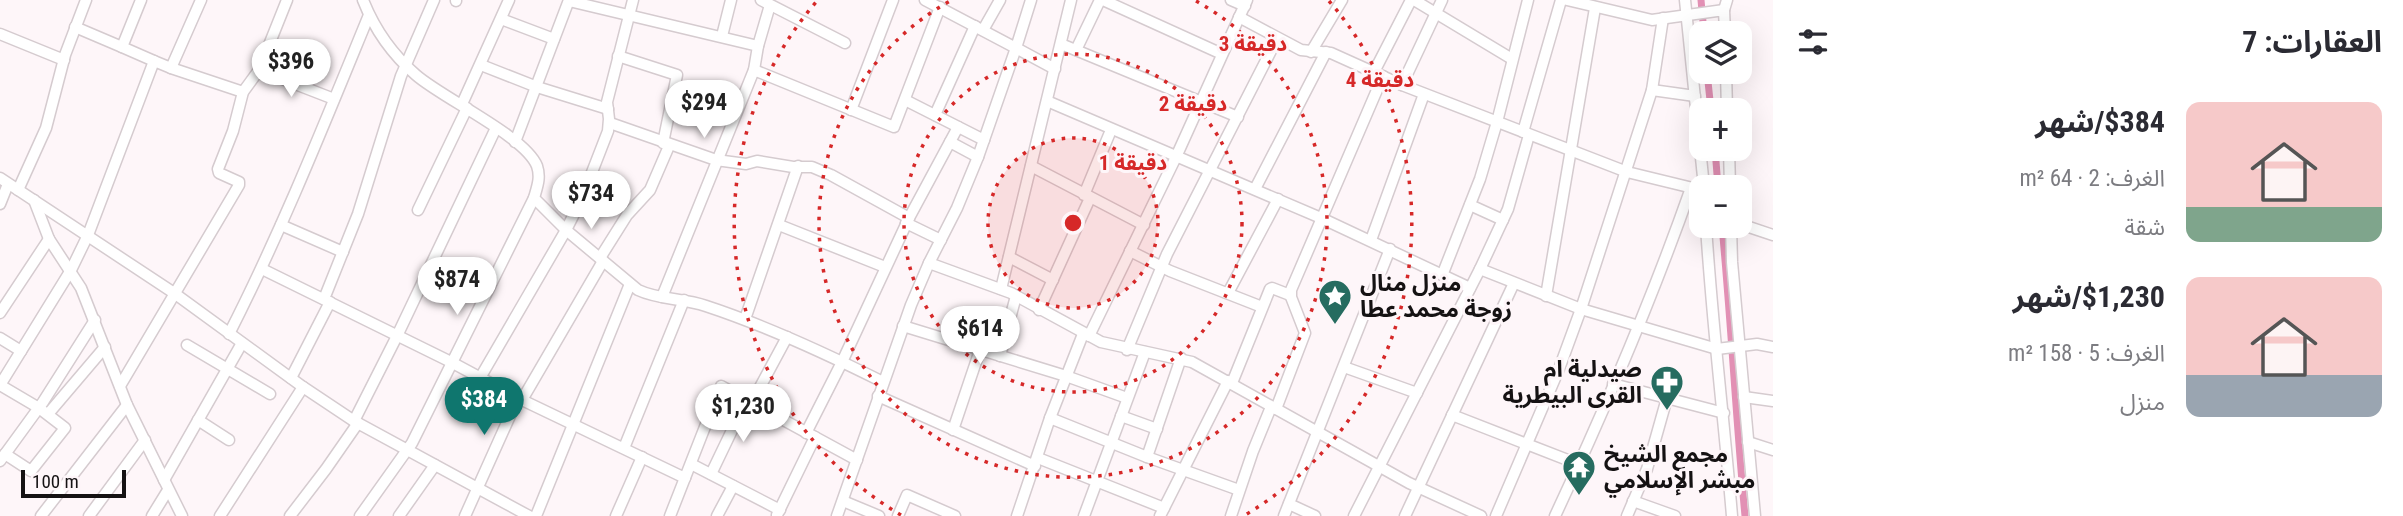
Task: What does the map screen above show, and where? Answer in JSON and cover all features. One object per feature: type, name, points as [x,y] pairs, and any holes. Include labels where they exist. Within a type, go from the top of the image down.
[{"type":"street","points":[[18,190],[46,128],[64,60],[86,0]]},
{"type":"street","points":[[122,47],[141,0]]},
{"type":"street","points":[[171,68],[201,0]]},
{"type":"street","points":[[120,386],[239,185],[239,182],[218,171],[233,131],[243,92],[259,70],[287,0]]},
{"type":"street","points":[[359,516],[408,450],[534,198],[539,183],[535,162],[515,142],[465,106],[426,83],[405,65],[386,43],[363,0]]},
{"type":"street","points":[[291,378],[327,300],[358,214],[405,65],[433,0]]},
{"type":"street","points":[[418,210],[509,0]]},
{"type":"street","points":[[515,142],[569,0],[758,46]]},
{"type":"street","points":[[480,378],[566,230],[587,186],[610,123],[607,102],[633,0]]},
{"type":"street","points":[[722,36],[731,0]]},
{"type":"street","points":[[851,110],[893,0]]},
{"type":"street","points":[[925,0],[1055,69]]},
{"type":"street","points":[[935,115],[979,28],[1000,0]]},
{"type":"street","points":[[837,516],[904,326],[929,263],[978,157],[1031,0]]},
{"type":"street","points":[[1001,289],[1070,0]]},
{"type":"street","points":[[1076,50],[1101,0],[1222,54]]},
{"type":"street","points":[[1017,516],[1066,376],[1144,225],[1246,3],[1231,0]]},
{"type":"street","points":[[1231,516],[1305,333],[1290,295],[1378,74],[1412,0],[1512,59]]},
{"type":"street","points":[[1402,85],[1442,0]]},
{"type":"street","points":[[1443,273],[1470,205],[1497,122],[1528,0]]},
{"type":"street","points":[[1354,516],[1503,220],[1561,0]]},
{"type":"street","points":[[1567,0],[1644,19],[1687,14],[1725,5]]},
{"type":"street","points":[[1685,0],[1695,96],[1698,175]]},
{"type":"street","points":[[1311,52],[1337,2]]},
{"type":"street","points":[[662,297],[754,69],[766,3],[845,43]]},
{"type":"street","points":[[1546,296],[1572,150],[1593,5]]},
{"type":"street","points":[[754,69],[894,127],[940,7]]},
{"type":"street","points":[[229,334],[262,269],[369,15]]},
{"type":"street","points":[[1239,18],[1301,50],[1326,52],[1424,94],[1627,172],[1689,186]]},
{"type":"street","points":[[1496,516],[1528,444],[1581,309],[1627,172],[1652,90],[1663,18]]},
{"type":"street","points":[[501,19],[554,39]]},
{"type":"street","points":[[75,27],[171,68],[243,92]]},
{"type":"street","points":[[0,34],[64,60]]},
{"type":"street","points":[[1127,350],[1161,268],[1277,39]]},
{"type":"street","points":[[1061,44],[1238,117]]},
{"type":"street","points":[[1255,189],[1326,52]]},
{"type":"street","points":[[465,516],[520,399],[627,215],[650,190],[666,144],[677,75],[618,56]]},
{"type":"street","points":[[105,347],[43,411],[3,457],[32,471],[65,428],[43,411],[0,385],[71,270],[88,235],[154,61]]},
{"type":"street","points":[[481,65],[608,110]]},
{"type":"street","points":[[259,70],[334,99]]},
{"type":"street","points":[[1652,90],[1695,96]]},
{"type":"street","points":[[1371,240],[1424,94]]},
{"type":"street","points":[[905,100],[984,140]]},
{"type":"street","points":[[1047,102],[1278,199],[1443,273],[1470,288]]},
{"type":"street","points":[[610,123],[716,160],[746,164],[757,161],[805,165],[822,171],[941,240]]},
{"type":"street","points":[[691,464],[778,513],[885,267],[958,127]]},
{"type":"street","points":[[290,516],[326,470],[356,422],[496,128]]},
{"type":"street","points":[[1039,310],[1087,197],[1111,130]]},
{"type":"street","points":[[950,142],[978,157]]},
{"type":"street","points":[[745,319],[798,166]]},
{"type":"street","points":[[1031,166],[1144,225]]},
{"type":"street","points":[[0,204],[4,181],[174,293],[356,422],[529,516]]},
{"type":"street","points":[[534,198],[566,230],[643,293],[684,300],[745,319],[883,382]]},
{"type":"street","points":[[1228,293],[1278,199]]},
{"type":"street","points":[[34,200],[49,239],[71,270],[95,320],[127,405],[182,516]]},
{"type":"street","points":[[1470,205],[1503,220]]},
{"type":"street","points":[[1555,516],[1689,207]]},
{"type":"street","points":[[281,225],[343,252]]},
{"type":"street","points":[[779,225],[885,267]]},
{"type":"street","points":[[1752,227],[1773,235]]},
{"type":"street","points":[[1706,238],[1708,279],[1720,348],[1732,516]]},
{"type":"street","points":[[1732,238],[1755,516]]},
{"type":"street","points":[[0,313],[4,298],[49,239]]},
{"type":"street","points":[[1284,516],[1390,249]]},
{"type":"street","points":[[1130,251],[1161,268],[1262,307]]},
{"type":"street","points":[[1009,257],[1053,280]]},
{"type":"street","points":[[929,263],[1001,289],[1101,342],[1127,350],[1181,358],[1230,382],[1418,487],[1481,516]]},
{"type":"street","points":[[262,269],[452,362],[520,399],[685,478]]},
{"type":"street","points":[[1480,269],[1581,309],[1637,327],[1720,348],[1739,348],[1773,337]]},
{"type":"street","points":[[1405,516],[1514,283]]},
{"type":"street","points":[[536,516],[630,284]]},
{"type":"street","points":[[878,396],[953,430],[1036,462],[1097,481],[1162,512],[1230,382],[1271,288],[1290,295]]},
{"type":"street","points":[[1000,356],[1016,296]]},
{"type":"street","points":[[624,448],[684,300]]},
{"type":"street","points":[[43,411],[95,320]]},
{"type":"street","points":[[904,326],[1066,376],[1127,398]]},
{"type":"street","points":[[711,474],[788,337]]},
{"type":"street","points":[[0,338],[21,351]]},
{"type":"street","points":[[152,516],[198,420],[242,343]]},
{"type":"street","points":[[1758,344],[1773,347]]},
{"type":"street","points":[[187,345],[270,394]]},
{"type":"street","points":[[953,430],[980,350]]},
{"type":"street","points":[[1084,516],[1145,352]]},
{"type":"street","points":[[1147,457],[1181,358]]},
{"type":"street","points":[[1344,367],[1417,393]]},
{"type":"street","points":[[1613,384],[1724,413]]},
{"type":"street","points":[[220,516],[303,387]]},
{"type":"street","points":[[670,516],[719,388],[724,387],[857,460]]},
{"type":"street","points":[[1744,397],[1773,401]]},
{"type":"street","points":[[1627,516],[1647,469],[1667,398]]},
{"type":"street","points":[[41,516],[127,405]]},
{"type":"street","points":[[1452,415],[1578,464]]},
{"type":"street","points":[[1121,416],[1157,429]]},
{"type":"street","points":[[1050,418],[1240,490]]},
{"type":"street","points":[[198,420],[229,440]]},
{"type":"street","points":[[89,516],[145,440]]},
{"type":"street","points":[[1748,442],[1773,450]]},
{"type":"street","points":[[616,516],[642,457]]},
{"type":"street","points":[[399,516],[435,466]]},
{"type":"street","points":[[718,516],[733,486]]},
{"type":"street","points":[[898,516],[907,495],[935,512],[955,516]]},
{"type":"street","points":[[843,501],[879,516]]},
{"type":"street","points":[[1633,501],[1675,516]]},
{"type":"street","points":[[1289,504],[1315,516]]},
{"type":"waterway","points":[[1701,0],[1703,21]]},
{"type":"waterway","points":[[1708,84],[1710,98]]},
{"type":"waterway","points":[[1716,161],[1717,175]]},
{"type":"waterway","points":[[1723,238],[1745,516]]},
{"type":"place","name":"منزل منال زوجة محمد عطا","points":[[1335,326]]},
{"type":"place","name":"صيدلية ام القرى البيطرية","points":[[1667,412]]},
{"type":"place","name":"مجمع الشيخ مبشر الإسلامي","points":[[1579,497]]}]
